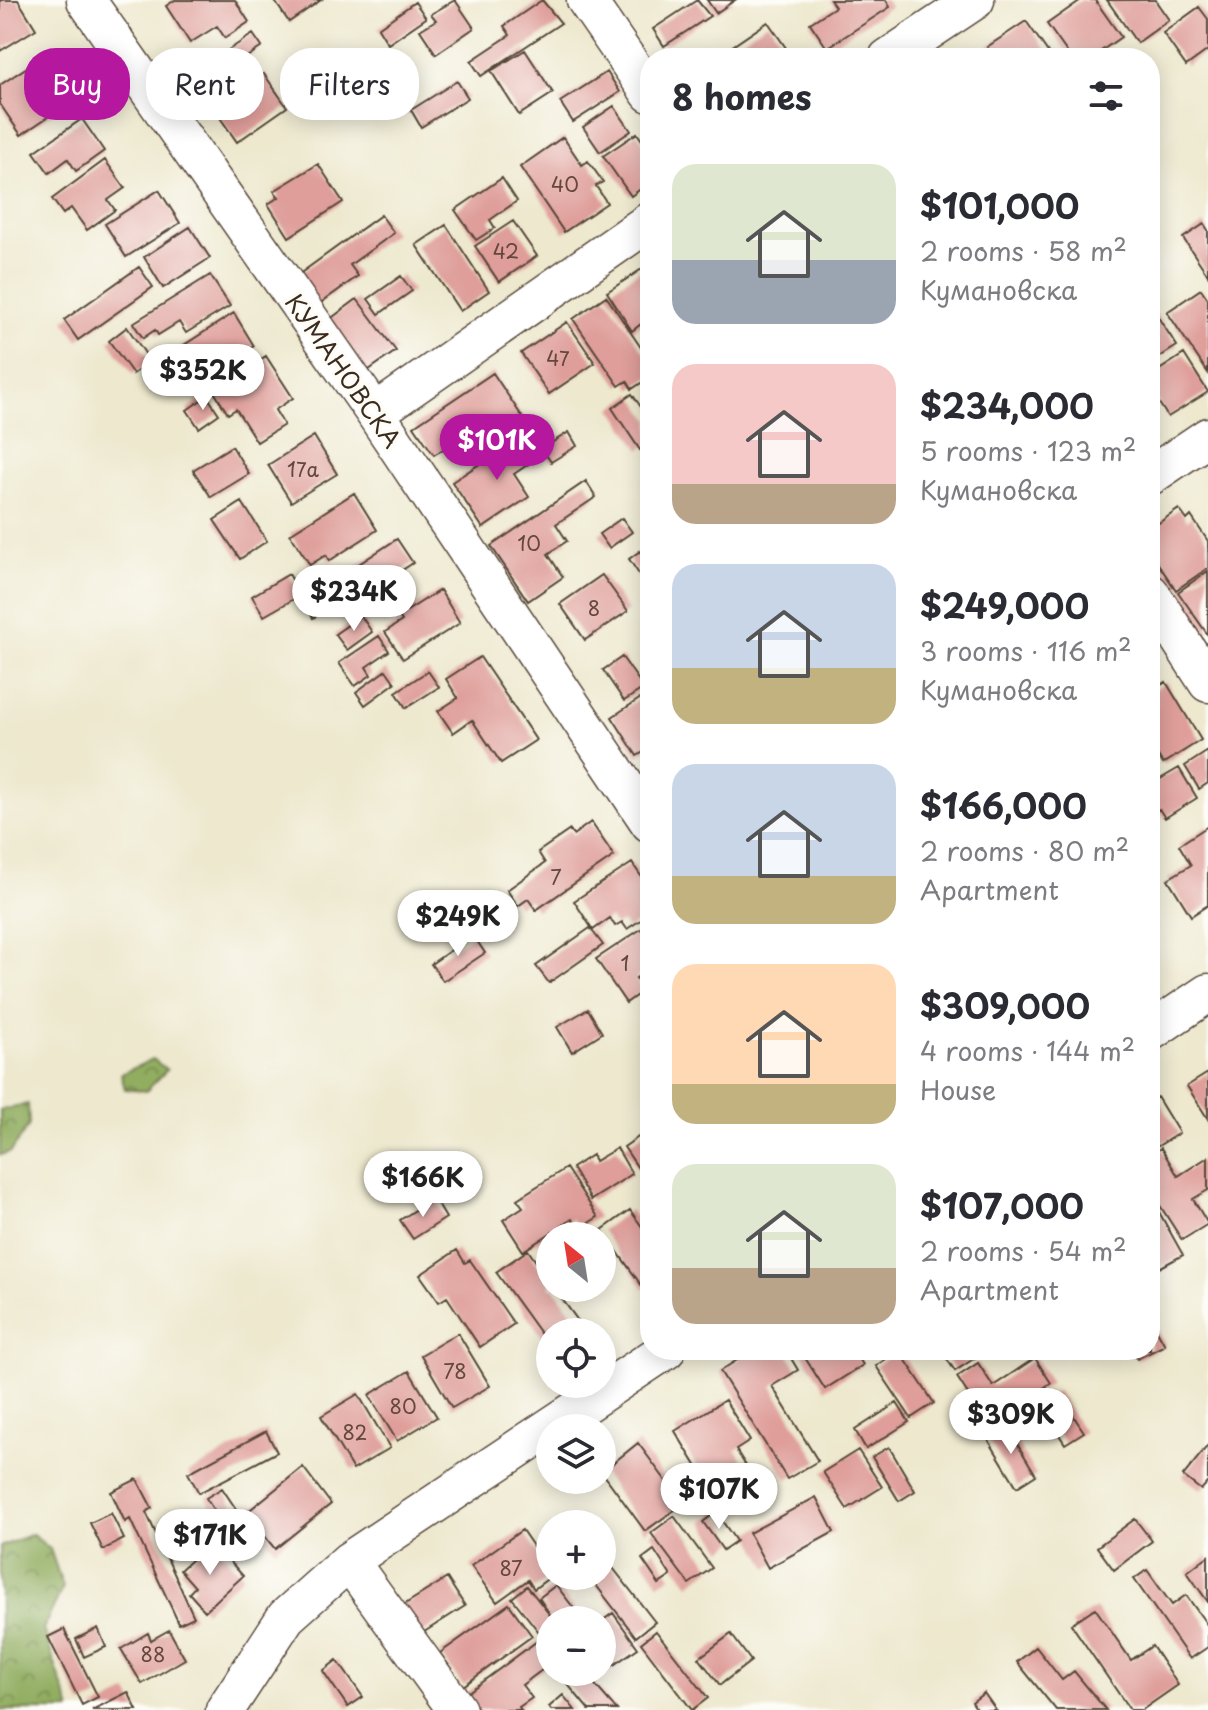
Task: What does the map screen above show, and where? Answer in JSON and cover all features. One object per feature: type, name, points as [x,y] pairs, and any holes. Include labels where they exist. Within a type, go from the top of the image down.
[{"type":"street","name":"КУМАНОВСКА","points":[[86,0],[375,413],[640,805]]},
{"type":"street","points":[[586,0],[640,78]]},
{"type":"street","points":[[903,48],[975,0]]},
{"type":"street","points":[[375,413],[640,228]]},
{"type":"street","points":[[1160,469],[1208,437]]},
{"type":"street","points":[[1160,609],[1208,683]]},
{"type":"street","points":[[1160,1025],[1208,993]]},
{"type":"street","points":[[225,1710],[286,1617],[349,1561],[651,1360]]},
{"type":"street","points":[[349,1561],[457,1710]]},
{"type":"green space","points":[[153,1059],[167,1070],[146,1091],[125,1089],[121,1074]]},
{"type":"green space","points":[[28,1104],[29,1125],[11,1152],[0,1155],[0,1110]]},
{"type":"green space","points":[[32,1534],[50,1549],[63,1587],[43,1629],[71,1710],[0,1710],[0,1547]]},
{"type":"building","points":[[0,0],[18,0],[36,29],[0,51]]},
{"type":"building","points":[[175,0],[235,0],[249,22],[225,38],[217,26],[190,43],[166,6]]},
{"type":"building","points":[[274,0],[321,0],[289,22]]},
{"type":"building","points":[[455,0],[474,28],[436,54],[420,30],[436,20],[431,14]]},
{"type":"building","points":[[542,0],[561,23],[481,76],[471,61],[510,35],[504,26]]},
{"type":"building","points":[[697,0],[710,16],[664,46],[653,29]]},
{"type":"building","points":[[707,0],[735,0],[716,13]]},
{"type":"building","points":[[830,0],[886,0],[890,7],[827,48],[810,23],[835,7]]},
{"type":"building","points":[[1081,0],[1095,0],[1121,37],[1105,48],[1064,48],[1047,24]]},
{"type":"building","points":[[1107,0],[1155,0],[1169,20],[1137,43]]},
{"type":"building","points":[[415,2],[426,18],[388,44],[378,28]]},
{"type":"building","points":[[1199,7],[1208,19],[1208,50],[1186,66],[1163,33]]},
{"type":"building","points":[[1026,21],[1045,48],[988,48]]},
{"type":"building","points":[[768,22],[786,48],[730,48]]},
{"type":"building","points":[[253,34],[262,47],[260,48],[232,48]]},
{"type":"building","points":[[525,50],[553,93],[519,115],[491,71]]},
{"type":"building","points":[[24,69],[24,120],[43,120],[21,135],[0,104],[0,85]]},
{"type":"building","points":[[607,72],[620,92],[573,122],[560,102]]},
{"type":"building","points":[[264,74],[280,97],[280,112],[237,142],[222,120],[264,120]]},
{"type":"building","points":[[457,81],[468,98],[421,127],[417,120],[419,105]]},
{"type":"building","points":[[614,106],[631,131],[600,152],[583,127]]},
{"type":"building","points":[[81,120],[104,151],[76,171],[68,159],[49,173],[34,152]]},
{"type":"building","points":[[637,133],[640,137],[640,189],[631,196],[603,156]]},
{"type":"building","points":[[563,137],[582,165],[588,161],[603,182],[596,186],[607,203],[564,232],[520,167]]},
{"type":"building","points":[[105,160],[125,188],[108,200],[115,210],[87,230],[71,208],[63,214],[52,199]]},
{"type":"building","points":[[318,164],[343,202],[289,237],[268,204],[279,197],[274,191]]},
{"type":"building","points":[[502,178],[517,201],[490,220],[495,228],[476,240],[455,210]]},
{"type":"building","points":[[159,190],[180,223],[126,257],[105,224]]},
{"type":"building","points":[[381,215],[394,233],[350,265],[358,276],[319,304],[298,275]]},
{"type":"building","points":[[513,221],[537,256],[499,282],[475,246]]},
{"type":"building","points":[[1204,224],[1208,230],[1208,275],[1183,238]]},
{"type":"building","points":[[446,225],[489,291],[460,311],[416,245]]},
{"type":"building","points":[[190,227],[210,258],[163,288],[144,257]]},
{"type":"building","points":[[139,267],[153,287],[78,340],[64,320]]},
{"type":"building","points":[[640,270],[640,325],[632,331],[607,292]]},
{"type":"building","points":[[210,275],[230,306],[186,333],[179,322],[158,335],[155,330],[143,338],[133,323]]},
{"type":"building","points":[[401,276],[412,291],[379,314],[368,299]]},
{"type":"building","points":[[1201,289],[1208,299],[1208,373],[1167,312]]},
{"type":"building","points":[[606,296],[640,346],[640,384],[632,389],[627,381],[619,386],[573,319]]},
{"type":"building","points":[[357,299],[396,351],[366,372],[329,320]]},
{"type":"building","points":[[234,313],[254,346],[229,362],[221,349],[183,373],[170,354]]},
{"type":"building","points":[[1160,320],[1177,346],[1160,357]]},
{"type":"building","points":[[567,322],[595,363],[549,394],[521,353]]},
{"type":"building","points":[[127,327],[151,362],[133,374],[109,341]]},
{"type":"building","points":[[1184,354],[1208,392],[1168,417],[1160,405],[1160,370]]},
{"type":"building","points":[[266,356],[293,398],[275,410],[284,425],[257,442],[236,409],[228,414],[213,390]]},
{"type":"building","points":[[493,373],[527,424],[486,451],[472,430],[434,455],[414,426]]},
{"type":"building","points":[[632,394],[640,406],[640,450],[612,408]]},
{"type":"building","points":[[207,396],[219,414],[199,428],[187,410]]},
{"type":"building","points":[[569,432],[577,446],[551,462],[542,449]]},
{"type":"building","points":[[524,435],[539,457],[514,474],[529,497],[483,528],[452,482]]},
{"type":"building","points":[[314,436],[337,474],[291,502],[268,465]]},
{"type":"building","points":[[232,446],[249,474],[211,497],[193,470]]},
{"type":"building","points":[[586,481],[596,497],[556,524],[567,541],[548,554],[563,577],[528,601],[491,546]]},
{"type":"building","points":[[354,493],[377,530],[329,561],[326,555],[310,565],[290,534]]},
{"type":"building","points":[[242,502],[267,541],[240,559],[214,520]]},
{"type":"building","points":[[1179,509],[1187,520],[1191,516],[1208,541],[1208,568],[1176,590],[1160,567],[1160,522]]},
{"type":"building","points":[[622,518],[632,532],[609,548],[599,534]]},
{"type":"building","points":[[397,539],[413,563],[387,580],[393,588],[351,616],[330,583]]},
{"type":"building","points":[[640,551],[640,576],[629,559]]},
{"type":"building","points":[[1208,571],[1208,635],[1178,592]]},
{"type":"building","points":[[289,574],[301,595],[264,616],[252,596]]},
{"type":"building","points":[[602,575],[628,611],[585,640],[560,604]]},
{"type":"building","points":[[326,587],[337,603],[313,618],[303,602]]},
{"type":"building","points":[[440,590],[460,623],[403,659],[385,632],[402,621],[399,616]]},
{"type":"building","points":[[361,616],[372,632],[347,650],[335,634]]},
{"type":"building","points":[[379,636],[389,651],[366,667],[371,675],[355,686],[339,663]]},
{"type":"building","points":[[480,657],[536,740],[501,763],[472,720],[453,733],[438,711],[458,698],[446,679]]},
{"type":"building","points":[[622,657],[640,682],[640,691],[624,701],[603,670]]},
{"type":"building","points":[[386,670],[395,683],[365,705],[356,692]]},
{"type":"building","points":[[428,671],[439,687],[406,708],[396,692]]},
{"type":"building","points":[[1166,682],[1201,740],[1163,764],[1160,759],[1160,686]]},
{"type":"building","points":[[640,699],[640,754],[637,756],[612,717]]},
{"type":"building","points":[[1208,751],[1208,783],[1199,789],[1185,766]]},
{"type":"building","points":[[1179,768],[1197,798],[1165,818],[1160,810],[1160,779]]},
{"type":"building","points":[[591,822],[614,856],[536,910],[528,899],[518,906],[507,890],[545,863],[538,852],[570,830],[573,835]]},
{"type":"building","points":[[1208,826],[1208,905],[1191,916],[1168,879],[1191,865],[1179,845]]},
{"type":"building","points":[[632,863],[640,875],[640,921],[627,929],[622,922],[615,926],[610,918],[593,930],[574,901]]},
{"type":"building","points":[[590,928],[603,945],[549,983],[536,966]]},
{"type":"building","points":[[640,930],[640,975],[636,978],[640,993],[626,1003],[596,959]]},
{"type":"building","points":[[473,935],[485,953],[443,981],[431,964]]},
{"type":"building","points":[[588,1009],[602,1033],[572,1052],[557,1027]]},
{"type":"building","points":[[1208,1073],[1208,1119],[1187,1086]]},
{"type":"building","points":[[1160,1102],[1179,1133],[1160,1145]]},
{"type":"building","points":[[640,1136],[640,1171],[624,1147]]},
{"type":"building","points":[[617,1148],[632,1174],[591,1200],[572,1168],[592,1155],[595,1161]]},
{"type":"building","points":[[1160,1149],[1178,1176],[1208,1157],[1208,1190],[1193,1199],[1208,1224],[1182,1240],[1160,1206]]},
{"type":"building","points":[[566,1168],[598,1217],[590,1222],[574,1222],[572,1219],[567,1222],[536,1222],[536,1243],[523,1251],[503,1220],[523,1207],[517,1199]]},
{"type":"building","points":[[434,1198],[446,1218],[413,1239],[400,1220]]},
{"type":"building","points":[[630,1210],[640,1224],[640,1283],[616,1250],[616,1222],[613,1222]]},
{"type":"building","points":[[1160,1214],[1183,1255],[1160,1268]]},
{"type":"building","points":[[457,1250],[465,1263],[470,1260],[514,1324],[480,1347],[447,1297],[439,1302],[420,1275]]},
{"type":"building","points":[[528,1250],[536,1262],[536,1302],[564,1302],[576,1318],[536,1318],[536,1328],[496,1272]]},
{"type":"building","points":[[458,1333],[490,1386],[452,1408],[421,1355]]},
{"type":"building","points":[[737,1360],[792,1360],[798,1370],[772,1386],[818,1461],[787,1479],[720,1371]]},
{"type":"building","points":[[806,1360],[860,1360],[863,1365],[825,1389]]},
{"type":"building","points":[[885,1360],[906,1360],[934,1403],[911,1418],[876,1366]]},
{"type":"building","points":[[948,1360],[972,1360],[955,1371]]},
{"type":"building","points":[[1032,1360],[1036,1360],[1051,1383],[988,1425],[957,1377],[978,1363],[993,1386]]},
{"type":"building","points":[[409,1371],[437,1417],[397,1441],[369,1395]]},
{"type":"building","points":[[1057,1391],[1084,1432],[1065,1444],[1054,1427],[1045,1433],[1029,1409]]},
{"type":"building","points":[[358,1394],[390,1448],[353,1470],[321,1416]]},
{"type":"building","points":[[725,1400],[750,1441],[736,1450],[755,1480],[719,1503],[675,1431]]},
{"type":"building","points":[[897,1403],[909,1422],[866,1449],[855,1430]]},
{"type":"building","points":[[1005,1424],[1036,1475],[1017,1487],[986,1436]]},
{"type":"building","points":[[266,1431],[277,1452],[199,1493],[188,1473]]},
{"type":"building","points":[[638,1443],[683,1504],[645,1531],[616,1491],[616,1461]]},
{"type":"building","points":[[1208,1445],[1208,1482],[1201,1490],[1183,1476]]},
{"type":"building","points":[[889,1447],[915,1491],[899,1501],[872,1457]]},
{"type":"building","points":[[858,1450],[882,1487],[847,1509],[823,1472]]},
{"type":"building","points":[[303,1467],[331,1504],[275,1549],[246,1513]]},
{"type":"building","points":[[137,1479],[152,1508],[146,1512],[194,1617],[179,1624],[130,1519],[125,1522],[111,1492]]},
{"type":"building","points":[[222,1488],[236,1509],[220,1520],[206,1498]]},
{"type":"building","points":[[816,1497],[834,1532],[768,1568],[749,1533]]},
{"type":"building","points":[[716,1512],[736,1541],[723,1550],[703,1522]]},
{"type":"building","points":[[111,1513],[124,1539],[103,1550],[90,1523]]},
{"type":"building","points":[[674,1516],[712,1568],[689,1584],[651,1533]]},
{"type":"building","points":[[1135,1519],[1152,1541],[1114,1570],[1097,1547]]},
{"type":"building","points":[[522,1530],[536,1550],[536,1588],[534,1589],[528,1580],[497,1602],[471,1566]]},
{"type":"building","points":[[203,1549],[210,1557],[219,1549],[243,1576],[205,1611],[189,1593],[195,1587],[180,1570]]},
{"type":"building","points":[[654,1550],[671,1576],[659,1584],[642,1559]]},
{"type":"building","points":[[1208,1556],[1208,1602],[1187,1572]]},
{"type":"building","points":[[1147,1570],[1172,1605],[1186,1595],[1208,1626],[1208,1647],[1190,1659],[1134,1579]]},
{"type":"building","points":[[616,1572],[655,1622],[636,1637],[616,1611],[616,1606],[612,1606],[600,1590],[616,1590]]},
{"type":"building","points":[[447,1578],[465,1606],[421,1634],[402,1606]]},
{"type":"building","points":[[527,1586],[543,1606],[536,1606],[536,1628],[512,1598]]},
{"type":"building","points":[[549,1590],[560,1590],[572,1606],[544,1606],[539,1598]]},
{"type":"building","points":[[509,1604],[532,1636],[463,1686],[440,1653]]},
{"type":"building","points":[[1095,1608],[1131,1660],[1152,1646],[1178,1685],[1142,1710],[1130,1710],[1071,1624]]},
{"type":"building","points":[[616,1617],[638,1648],[616,1663]]},
{"type":"building","points":[[98,1628],[106,1647],[84,1657],[76,1639]]},
{"type":"building","points":[[64,1629],[98,1697],[82,1705],[48,1637]]},
{"type":"building","points":[[169,1630],[185,1659],[142,1684],[121,1649],[148,1633],[151,1640]]},
{"type":"building","points":[[656,1631],[708,1698],[692,1710],[641,1643]]},
{"type":"building","points":[[731,1634],[751,1661],[720,1685],[699,1658]]},
{"type":"building","points":[[536,1642],[536,1674],[522,1685],[532,1698],[519,1707],[521,1710],[479,1710],[467,1693]]},
{"type":"building","points":[[1036,1647],[1062,1680],[1074,1671],[1106,1710],[1056,1710],[1017,1662]]},
{"type":"building","points":[[337,1660],[363,1697],[348,1707],[323,1671]]},
{"type":"building","points":[[569,1686],[596,1686],[617,1710],[589,1710]]},
{"type":"building","points":[[128,1692],[137,1710],[92,1710]]},
{"type":"building","points":[[984,1693],[996,1710],[977,1710],[972,1702]]},
{"type":"building","points":[[563,1695],[575,1710],[551,1710],[549,1707]]}]
